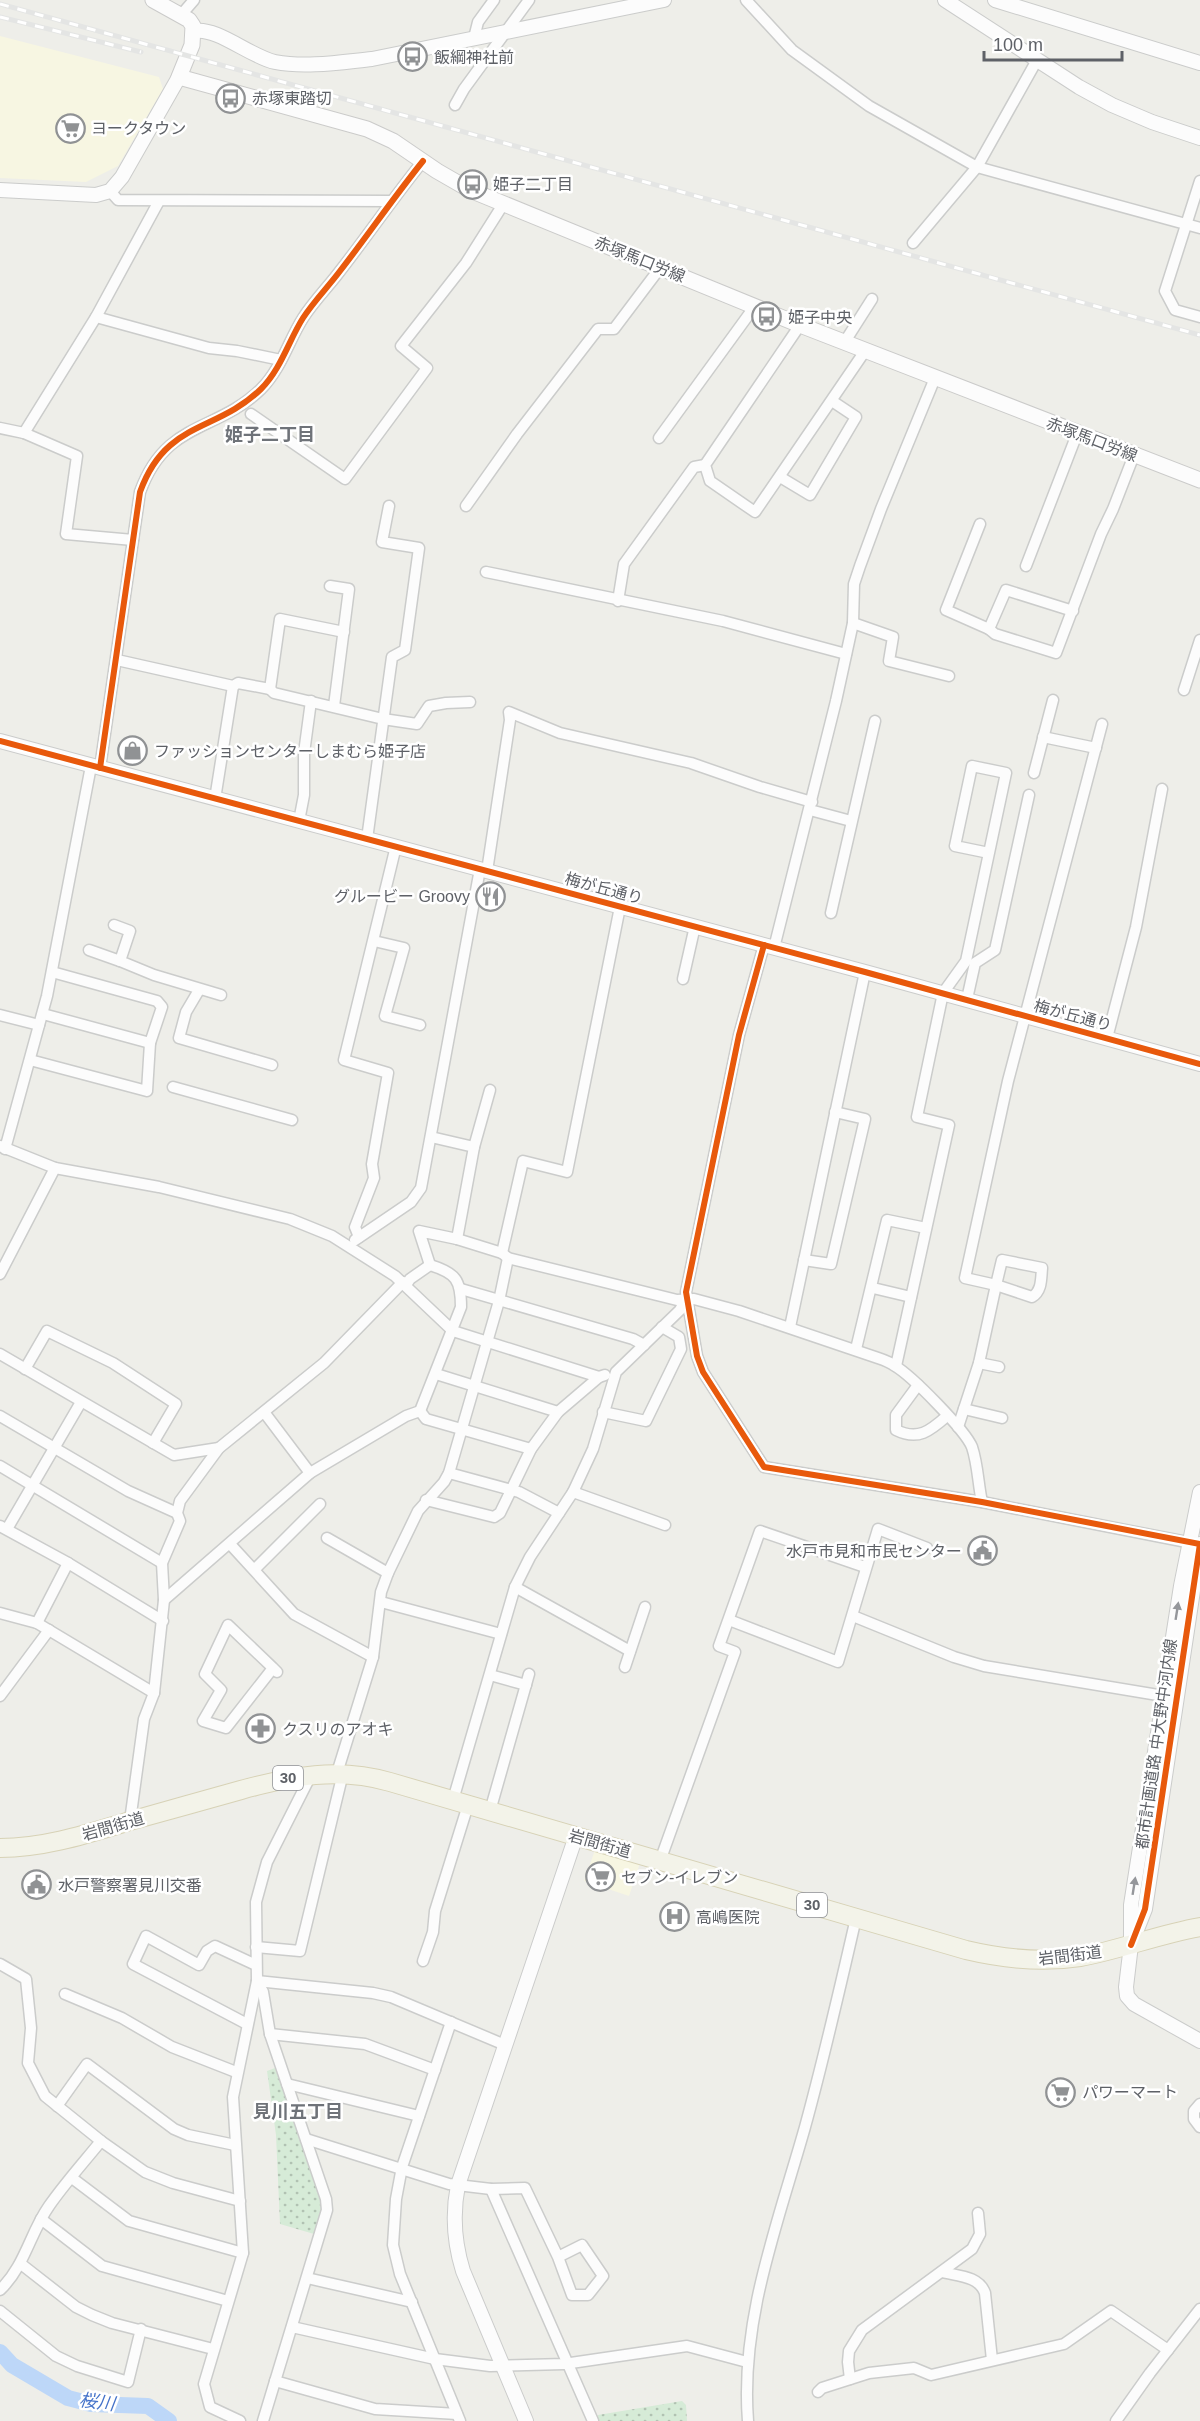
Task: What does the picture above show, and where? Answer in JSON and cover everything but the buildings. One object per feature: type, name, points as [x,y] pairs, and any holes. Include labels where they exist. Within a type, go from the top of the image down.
[{"type":"main road","points":[[153,0],[189,20],[195,31],[179,77]]},
{"type":"main road","name":"赤塚馬口労線","points":[[179,77],[367,129],[393,141],[456,183],[800,326],[1200,480]]},
{"type":"main road","name":"岩間街道","points":[[0,1848],[56,1843],[266,1783],[311,1774],[340,1773],[377,1778],[984,1954],[1026,1960],[1080,1957],[1200,1927]]},
{"type":"street","points":[[181,15],[194,0]]},
{"type":"street","points":[[474,38],[478,22],[494,0]]},
{"type":"street","points":[[455,105],[464,89],[529,0]]},
{"type":"street","points":[[195,31],[212,33],[265,59],[288,63],[329,63],[372,59],[664,0]]},
{"type":"street","points":[[746,0],[792,50],[869,106],[977,167],[1200,228]]},
{"type":"street","points":[[945,0],[1078,87],[1152,122],[1200,138]]},
{"type":"street","points":[[995,0],[1200,63]]},
{"type":"street","points":[[913,243],[977,167],[1038,60]]},
{"type":"street","points":[[0,190],[96,195],[110,191],[122,177],[179,77]]},
{"type":"street","points":[[423,161],[391,201],[339,274],[303,318],[271,377],[248,401],[182,436],[158,456],[140,492],[117,660],[96,767],[41,1020],[2,1148],[55,1168],[159,1187],[290,1219],[332,1236],[404,1284],[453,1331],[599,1377]]},
{"type":"street","points":[[1200,181],[1165,291],[1175,310],[1200,317]]},
{"type":"street","points":[[110,191],[117,200],[391,201]]},
{"type":"street","points":[[24,433],[96,317],[159,201]]},
{"type":"street","points":[[251,414],[345,479],[427,368],[401,346],[466,263],[504,203]]},
{"type":"street","points":[[466,506],[517,434],[598,329],[614,329],[660,268]]},
{"type":"street","points":[[844,343],[872,299]]},
{"type":"street","points":[[659,438],[755,306]]},
{"type":"street","points":[[96,317],[208,348],[281,360]]},
{"type":"street","points":[[618,601],[624,564],[694,467],[705,465],[800,326]]},
{"type":"street","points":[[705,465],[710,481],[755,512],[865,351]]},
{"type":"street","points":[[426,1500],[494,1517],[500,1513],[531,1449],[558,1412],[599,1377],[616,1372],[680,1310],[686,1299],[740,1035],[811,806],[853,623],[855,584],[860,566],[935,378]]},
{"type":"street","points":[[780,477],[810,495],[856,417],[832,401]]},
{"type":"street","points":[[0,428],[24,433],[77,456],[66,534],[133,540]]},
{"type":"street","points":[[1026,566],[1077,434]]},
{"type":"street","points":[[980,524],[946,610],[989,629],[995,634],[1056,653],[1134,455]]},
{"type":"street","points":[[368,839],[392,657],[405,650],[419,548],[382,542],[389,506]]},
{"type":"street","points":[[486,572],[723,621],[846,654]]},
{"type":"street","points":[[330,586],[349,589],[334,706]]},
{"type":"street","points":[[989,629],[1006,590],[1073,611]]},
{"type":"street","points":[[270,689],[280,619],[344,632]]},
{"type":"street","points":[[853,623],[893,637],[889,661],[949,676]]},
{"type":"street","points":[[1184,690],[1200,640]]},
{"type":"street","points":[[117,660],[233,686],[238,683],[270,689],[274,693],[383,719],[417,724],[429,706],[470,702]]},
{"type":"street","points":[[214,799],[233,686]]},
{"type":"street","points":[[1034,773],[1053,700]]},
{"type":"street","points":[[299,821],[304,795],[304,753],[311,701]]},
{"type":"street","points":[[347,1245],[406,1206],[417,1196],[421,1188],[500,798],[510,720],[509,712],[560,733],[691,763],[851,821]]},
{"type":"street","points":[[831,913],[875,722]]},
{"type":"street","points":[[958,1427],[979,1363],[996,1285],[1002,1260],[1042,1268],[1039,1289],[1032,1297],[996,1285],[965,1278],[1025,1015],[1102,724]]},
{"type":"street","points":[[1043,737],[1096,748]]},
{"type":"street","name":"梅が丘通り","points":[[0,741],[967,999],[1200,1064]]},
{"type":"street","points":[[896,1366],[949,1125],[917,1117],[943,993],[966,961],[989,853],[1006,773],[972,766],[955,846],[989,853]]},
{"type":"street","points":[[1107,1038],[1136,927],[1162,789]]},
{"type":"street","points":[[967,999],[975,963],[995,950],[1029,795]]},
{"type":"street","points":[[359,1237],[355,1227],[374,1178],[372,1164],[388,1073],[344,1060],[396,846]]},
{"type":"street","points":[[256,1947],[300,1951],[340,1773],[373,1657],[381,1592],[418,1511],[444,1482],[449,1473],[472,1386],[499,1301],[523,1161],[567,1172],[620,906]]},
{"type":"street","points":[[114,925],[130,931],[120,960]]},
{"type":"street","points":[[682,979],[695,926]]},
{"type":"street","points":[[374,941],[404,948],[385,1016],[420,1025]]},
{"type":"street","points":[[89,950],[154,975],[221,995]]},
{"type":"street","points":[[30,1059],[147,1091],[150,1043],[162,1007],[157,1001],[52,972]]},
{"type":"street","points":[[790,1327],[865,972]]},
{"type":"street","points":[[199,990],[186,1012],[179,1038],[272,1065]]},
{"type":"street","points":[[0,1015],[41,1020],[150,1043]]},
{"type":"street","points":[[173,1087],[292,1120]]},
{"type":"street","points":[[457,1239],[474,1147],[490,1090]]},
{"type":"street","points":[[804,1260],[831,1264],[864,1119],[835,1112]]},
{"type":"street","points":[[431,1137],[474,1147]]},
{"type":"street","points":[[0,1274],[55,1168]]},
{"type":"street","points":[[856,1349],[873,1287],[887,1220],[926,1228]]},
{"type":"street","points":[[430,1265],[419,1231],[457,1239],[505,1256],[677,1300],[694,1299],[739,1311],[856,1349],[896,1366],[918,1385],[971,1444],[982,1502]]},
{"type":"street","points":[[130,1821],[144,1719],[154,1694],[163,1621],[162,1563],[180,1521],[177,1512],[180,1500],[219,1448],[324,1363],[404,1284],[430,1265]]},
{"type":"street","points":[[164,1600],[310,1473],[406,1416],[420,1411],[462,1307],[461,1289],[456,1278],[449,1272],[430,1265]]},
{"type":"street","points":[[873,1287],[911,1297]]},
{"type":"street","points":[[461,1289],[633,1339],[644,1345]]},
{"type":"street","points":[[686,1299],[697,1356],[703,1372],[764,1467],[982,1502],[1044,1516],[1194,1543]]},
{"type":"street","points":[[603,1412],[646,1421],[681,1349],[679,1337],[662,1327]]},
{"type":"street","points":[[25,1369],[47,1331],[113,1363],[176,1404],[153,1443]]},
{"type":"street","points":[[0,1354],[174,1455],[219,1448]]},
{"type":"street","points":[[979,1363],[999,1367]]},
{"type":"street","points":[[423,1961],[433,1932],[435,1911],[490,1675],[515,1587],[530,1557],[573,1492],[593,1449],[616,1372]]},
{"type":"street","points":[[436,1374],[558,1412]]},
{"type":"street","points":[[918,1385],[897,1415],[896,1430],[906,1435],[921,1435],[930,1431],[947,1416]]},
{"type":"street","points":[[81,1402],[33,1486],[4,1527],[163,1621]]},
{"type":"street","points":[[964,1409],[1002,1418]]},
{"type":"street","points":[[420,1411],[426,1419],[531,1449]]},
{"type":"street","points":[[264,1412],[310,1473]]},
{"type":"street","points":[[0,1416],[128,1491],[177,1512]]},
{"type":"street","points":[[0,1466],[162,1563]]},
{"type":"street","points":[[449,1473],[519,1492],[560,1513]]},
{"type":"street","points":[[573,1492],[665,1524]]},
{"type":"street","name":"都市計画道路 中大野中河内線","points":[[1131,1945],[1131,1905],[1164,1696],[1194,1543],[1200,1492]]},
{"type":"street","points":[[255,1569],[320,1504]]},
{"type":"street","points":[[729,1620],[838,1662],[878,1529],[927,1548]]},
{"type":"street","points":[[660,1861],[735,1652],[719,1646],[760,1531],[865,1567]]},
{"type":"street","points":[[327,1538],[388,1573]]},
{"type":"street","name":"都市計画道路 中大野中河内線","points":[[1131,1945],[1145,1909],[1194,1616],[1194,1543]]},
{"type":"street","points":[[230,1544],[294,1614],[373,1657]]},
{"type":"street","points":[[37,1623],[68,1563]]},
{"type":"street","points":[[515,1587],[630,1651]]},
{"type":"street","points":[[381,1602],[501,1634]]},
{"type":"street","points":[[625,1667],[645,1607]]},
{"type":"street","points":[[0,1613],[37,1623],[154,1694]]},
{"type":"street","points":[[853,1616],[954,1657],[984,1666],[1164,1696]]},
{"type":"street","points":[[228,1625],[275,1670],[226,1728],[203,1721],[221,1690],[205,1674],[228,1625]]},
{"type":"street","points":[[0,1696],[49,1630]]},
{"type":"street","points":[[490,1675],[527,1679],[490,1811]]},
{"type":"street","points":[[240,2421],[210,2407],[204,2384],[243,2253],[232,2097],[257,1981],[256,1902],[261,1879],[267,1862],[311,1774]]},
{"type":"street","points":[[526,2421],[463,2271],[456,2246],[454,2222],[458,2185],[576,1836]]},
{"type":"street","points":[[748,2421],[745,2388],[747,2362],[766,2259],[826,2049],[856,1918]]},
{"type":"street","points":[[247,2024],[133,1964],[146,1935],[199,1965],[207,1951],[215,1946],[256,1965]]},
{"type":"street","points":[[1131,1945],[1126,1982],[1129,1999],[1200,2041]]},
{"type":"street","points":[[0,1964],[26,1979],[31,2028],[28,2063],[45,2096],[101,2140],[154,2177],[240,2201]]},
{"type":"street","points":[[257,1981],[373,1993],[391,1997],[506,2045]]},
{"type":"street","points":[[257,1981],[263,1992],[270,2034],[326,2199],[327,2211],[262,2421]]},
{"type":"street","points":[[65,1994],[122,2018],[172,2047],[236,2072]]},
{"type":"street","points":[[275,2381],[375,2409],[459,2417],[400,2274],[393,2245],[396,2199],[402,2167],[451,2022]]},
{"type":"street","points":[[270,2034],[365,2044],[435,2070]]},
{"type":"street","points":[[57,2106],[87,2064],[174,2129],[188,2135],[235,2145]]},
{"type":"street","points":[[287,2084],[419,2116]]},
{"type":"street","points":[[1200,2104],[1194,2111],[1194,2119],[1200,2127]]},
{"type":"street","points":[[306,2139],[458,2185],[491,2189],[525,2188],[558,2257],[572,2295],[588,2295],[603,2276],[582,2245],[558,2257]]},
{"type":"street","points":[[0,2289],[21,2264],[49,2205],[101,2140]]},
{"type":"street","points":[[72,2178],[129,2221],[243,2253]]},
{"type":"street","points":[[491,2189],[593,2421]]},
{"type":"street","points":[[850,2379],[849,2351],[862,2330],[972,2249],[980,2234],[978,2213]]},
{"type":"street","points":[[41,2219],[102,2265],[228,2301]]},
{"type":"street","points":[[21,2264],[76,2307],[112,2323],[213,2349]]},
{"type":"street","points":[[942,2272],[973,2279],[982,2285],[985,2293],[992,2360]]},
{"type":"street","points":[[307,2278],[412,2302]]},
{"type":"street","points":[[1116,2421],[1200,2309]]},
{"type":"street","points":[[0,2311],[56,2356],[77,2366],[128,2382],[141,2329]]},
{"type":"street","points":[[818,2392],[822,2388],[869,2373],[914,2368],[931,2375],[1064,2344],[1112,2311],[1168,2350]]},
{"type":"street","points":[[291,2327],[435,2359],[503,2367],[569,2364],[687,2346],[747,2362]]},
{"type":"shaded area","name":"ヨークタウン","points":[[0,36],[159,77],[163,89],[118,166],[86,182],[0,178]]},
{"type":"shaded area","points":[[595,1850],[640,1863],[629,1896],[584,1881]]},
{"type":"shaded area","points":[[275,2068],[321,2197],[321,2209],[314,2234],[280,2224],[276,2135],[267,2071]]},
{"type":"shaded area","points":[[682,2401],[686,2405],[687,2421],[597,2421],[596,2419],[598,2415]]},
{"type":"waterway","name":"桜川","points":[[0,2352],[12,2365],[68,2398],[91,2404],[148,2406],[169,2421]]},
{"type":"railway","points":[[0,4],[1200,335]]},
{"type":"railway","points":[[0,17],[141,52]]},
{"type":"cycle path","points":[[100,768],[140,492],[151,469],[178,439],[227,414],[261,389],[274,373],[307,312],[423,161]]},
{"type":"cycle path","points":[[0,741],[1200,1064]]},
{"type":"cycle path","points":[[764,945],[739,1035],[686,1292],[697,1356],[703,1372],[764,1467],[982,1502],[1200,1544],[1145,1909],[1131,1945]]},
{"type":"place","name":"飯綱神社前","points":[[413,57]]},
{"type":"place","name":"赤塚東踏切","points":[[231,98]]},
{"type":"place","name":"ヨークタウン","points":[[70,128]]},
{"type":"place","name":"姫子二丁目","points":[[472,184]]},
{"type":"place","name":"姫子中央","points":[[767,317]]},
{"type":"place","name":"ファッションセンターしまむら姫子店","points":[[133,751]]},
{"type":"place","name":"グルービー Groovy","points":[[491,896]]},
{"type":"place","name":"水戸市見和市民センター","points":[[983,1551]]},
{"type":"place","name":"クスリのアオキ","points":[[261,1729]]},
{"type":"place","name":"セブン-イレブン","points":[[600,1877]]},
{"type":"place","name":"水戸警察署見川交番","points":[[37,1885]]},
{"type":"place","name":"高嶋医院","points":[[675,1917]]},
{"type":"place","name":"パワーマート","points":[[1061,2092]]},
{"type":"district","name":"姫子二丁目","points":[[270,435]]},
{"type":"district","name":"見川五丁目","points":[[298,2112]]}]
